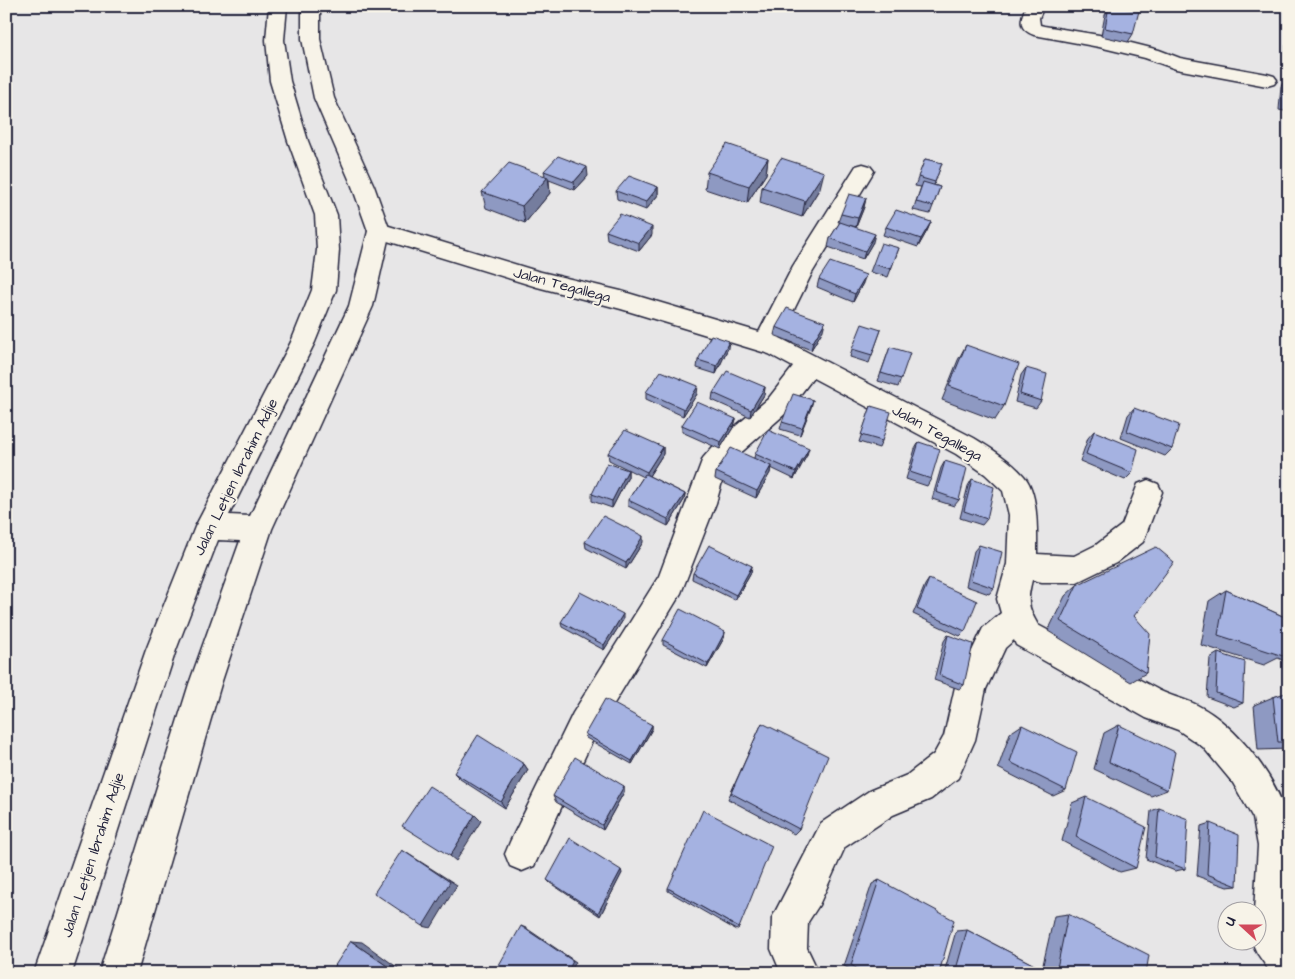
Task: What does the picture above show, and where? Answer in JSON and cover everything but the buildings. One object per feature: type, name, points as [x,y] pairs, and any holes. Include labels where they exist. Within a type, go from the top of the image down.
[{"type":"street","name":"Jalan Letjen Ibrahim Adjie","points":[[53,973],[161,650],[209,528],[303,342],[324,290],[328,250],[326,215],[298,141],[280,81],[275,40],[278,6]]},
{"type":"street","points":[[118,973],[205,684],[258,530],[361,306],[379,231],[363,186],[324,98],[311,39],[311,6]]},
{"type":"street","points":[[1035,6],[1030,22],[1032,28],[1040,31],[1099,41],[1152,54],[1176,63],[1267,80]]},
{"type":"street","points":[[765,344],[801,272],[863,171]]},
{"type":"street","name":"Jalan Tegallega","points":[[379,231],[529,276],[621,300],[765,344],[809,364],[965,446],[995,466],[1015,485],[1023,515],[1022,564],[1012,599],[1017,618],[1027,635],[1157,707],[1187,717],[1214,736],[1244,771],[1260,797],[1270,817],[1275,846],[1270,940],[1285,961],[1289,963]]},
{"type":"street","points":[[522,854],[584,724],[672,583],[699,511],[713,466],[727,449],[777,406],[809,364]]},
{"type":"street","points":[[1022,564],[1042,569],[1077,569],[1106,554],[1134,533],[1148,492]]},
{"type":"street","points":[[209,528],[258,530]]},
{"type":"street","points":[[800,973],[789,949],[790,918],[806,892],[833,835],[881,803],[918,786],[946,766],[958,740],[971,687],[994,638],[1017,618]]}]
